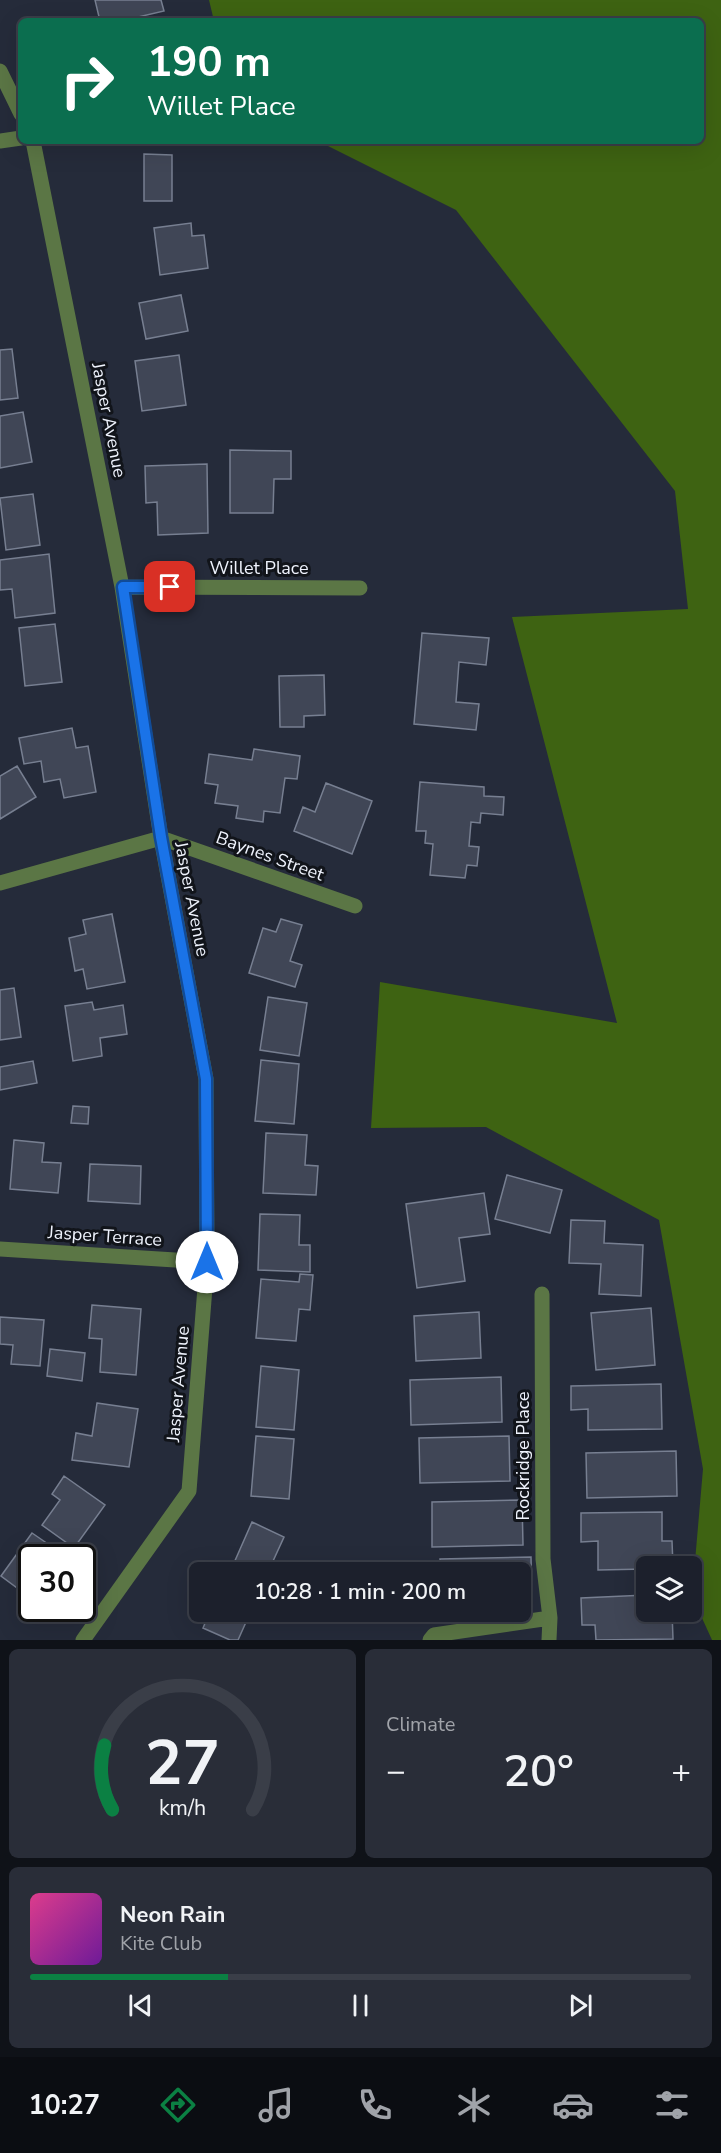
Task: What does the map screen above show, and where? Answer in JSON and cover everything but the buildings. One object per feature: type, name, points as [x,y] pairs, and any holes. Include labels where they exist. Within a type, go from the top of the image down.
[{"type":"street","points":[[0,72],[18,108]]},
{"type":"street","points":[[0,141],[18,138]]},
{"type":"street","name":"Jasper Avenue","points":[[34,144],[123,587],[161,837],[206,1079],[207,1262],[189,1491],[83,1640]]},
{"type":"street","name":"Willet Place","points":[[123,587],[360,588]]},
{"type":"street","points":[[0,883],[161,837]]},
{"type":"street","name":"Baynes Street","points":[[161,837],[355,906]]},
{"type":"street","name":"Jasper Terrace","points":[[0,1249],[207,1262]]},
{"type":"street","name":"Rockridge Place","points":[[542,1294],[543,1559],[550,1618],[549,1640]]},
{"type":"street","points":[[430,1640],[434,1635],[550,1618]]},
{"type":"green space","points":[[209,0],[721,0],[721,1640],[712,1640],[702,1618],[702,1556],[695,1556],[703,1469],[659,1220],[486,1127],[371,1128],[380,982],[617,1023],[512,617],[688,609],[675,491],[456,210],[324,144],[704,144],[704,18],[213,18]]},
{"type":"route","points":[[170,587],[123,587],[161,837],[206,1079],[207,1262]]}]
